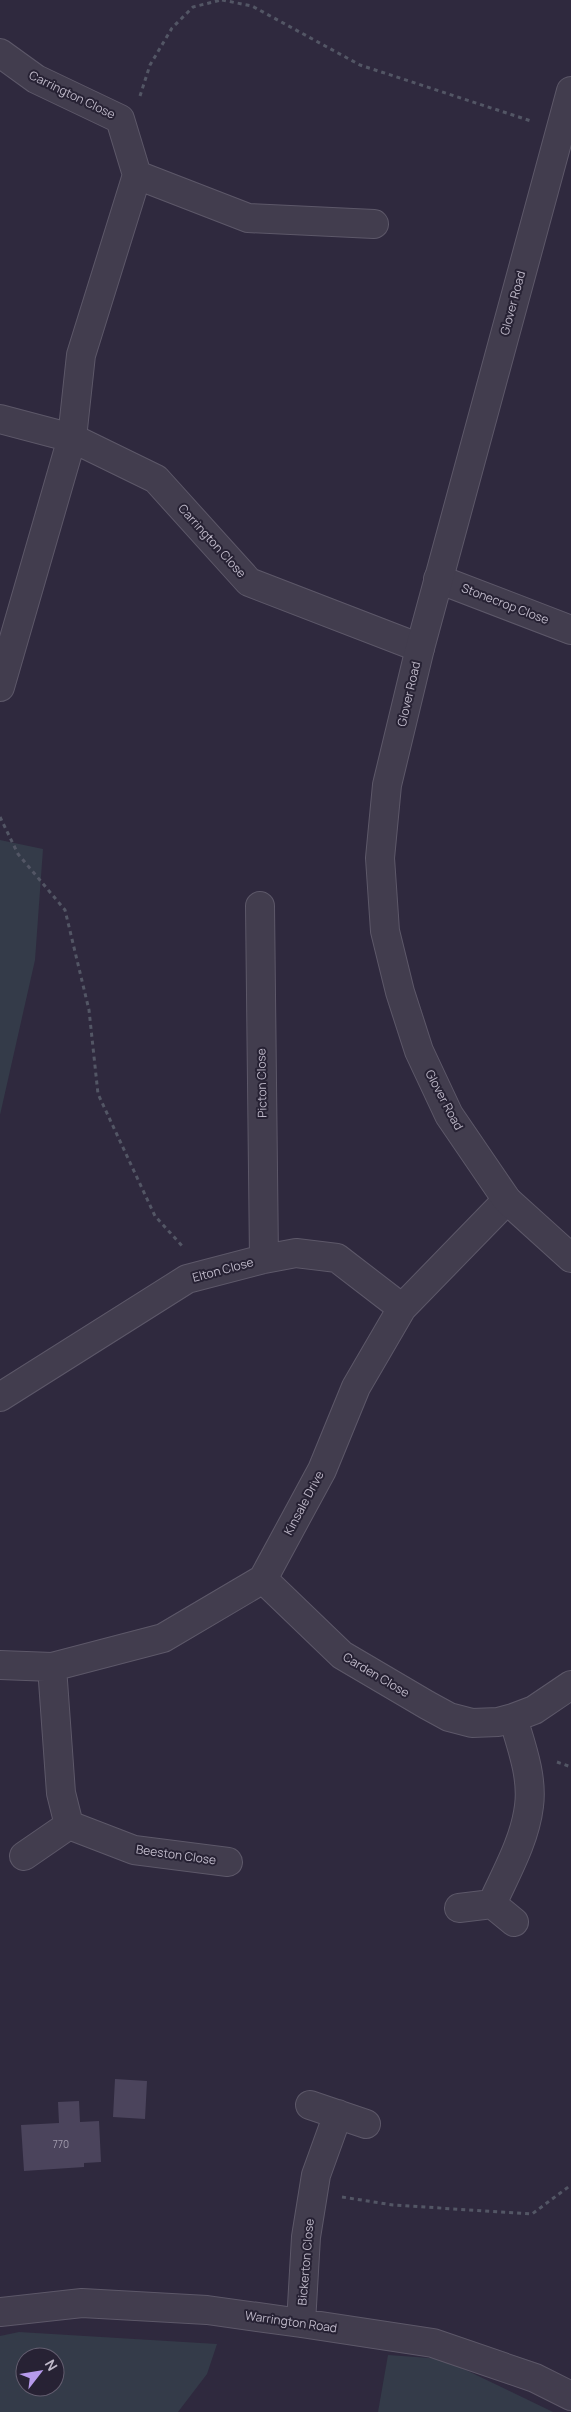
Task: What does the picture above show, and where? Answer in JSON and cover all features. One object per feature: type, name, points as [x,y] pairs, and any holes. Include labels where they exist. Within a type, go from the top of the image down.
[{"type":"street","name":"Carrington Close","points":[[0,53],[36,80],[120,118],[137,175]]},
{"type":"street","name":"Glover Road","points":[[571,91],[420,648],[387,785],[380,858],[386,931],[400,992],[419,1052],[449,1116],[507,1200],[571,1258]]},
{"type":"street","points":[[0,687],[72,438],[81,355],[137,175],[248,218],[374,224]]},
{"type":"street","name":"Carrington Close","points":[[0,419],[72,438],[156,479],[249,582],[420,648]]},
{"type":"street","name":"Stonecrop Close","points":[[438,579],[571,630]]},
{"type":"street","name":"Picton Close","points":[[260,906],[264,1259]]},
{"type":"street","name":"Kinsale Drive","points":[[263,1579],[322,1470],[356,1387],[402,1308],[507,1200]]},
{"type":"street","name":"Elton Close","points":[[0,1397],[158,1296],[188,1279],[264,1259],[296,1253],[337,1258],[402,1308]]},
{"type":"street","points":[[0,1665],[52,1667],[163,1638],[263,1579]]},
{"type":"street","name":"Carden Close","points":[[263,1579],[342,1654],[449,1717],[472,1723],[498,1722],[534,1710],[571,1686]]},
{"type":"street","points":[[24,1856],[69,1825],[61,1793],[52,1667]]},
{"type":"street","points":[[492,1904],[519,1840],[529,1804],[523,1752],[513,1718]]},
{"type":"street","name":"Beeston Close","points":[[69,1825],[134,1850],[228,1862]]},
{"type":"street","points":[[459,1908],[492,1904],[514,1922]]},
{"type":"street","points":[[310,2105],[366,2124]]},
{"type":"street","name":"Bickerton Close","points":[[302,2323],[306,2237],[316,2175],[338,2114]]},
{"type":"street","name":"Warrington Road","points":[[0,2312],[82,2303],[208,2310],[302,2323],[433,2343],[535,2378],[571,2396]]},
{"type":"path","points":[[127,141],[150,65],[172,28],[192,7],[222,0],[252,6],[360,65],[561,129]]},
{"type":"path","points":[[0,817],[18,854],[65,910],[89,1010],[98,1094],[155,1216],[208,1274]]},
{"type":"path","points":[[314,2192],[393,2205],[532,2214],[571,2185]]},
{"type":"shaded area","points":[[0,840],[43,849],[35,960],[0,1115]]},
{"type":"shaded area","points":[[19,2332],[217,2344],[207,2374],[178,2412],[0,2412],[0,2336]]},
{"type":"shaded area","points":[[388,2355],[443,2359],[553,2412],[378,2412]]},
{"type":"building","points":[[115,2079],[147,2081],[145,2119],[113,2117]]},
{"type":"building","points":[[79,2101],[80,2122],[99,2121],[101,2162],[84,2163],[84,2167],[24,2171],[21,2125],[59,2123],[58,2102]]}]
